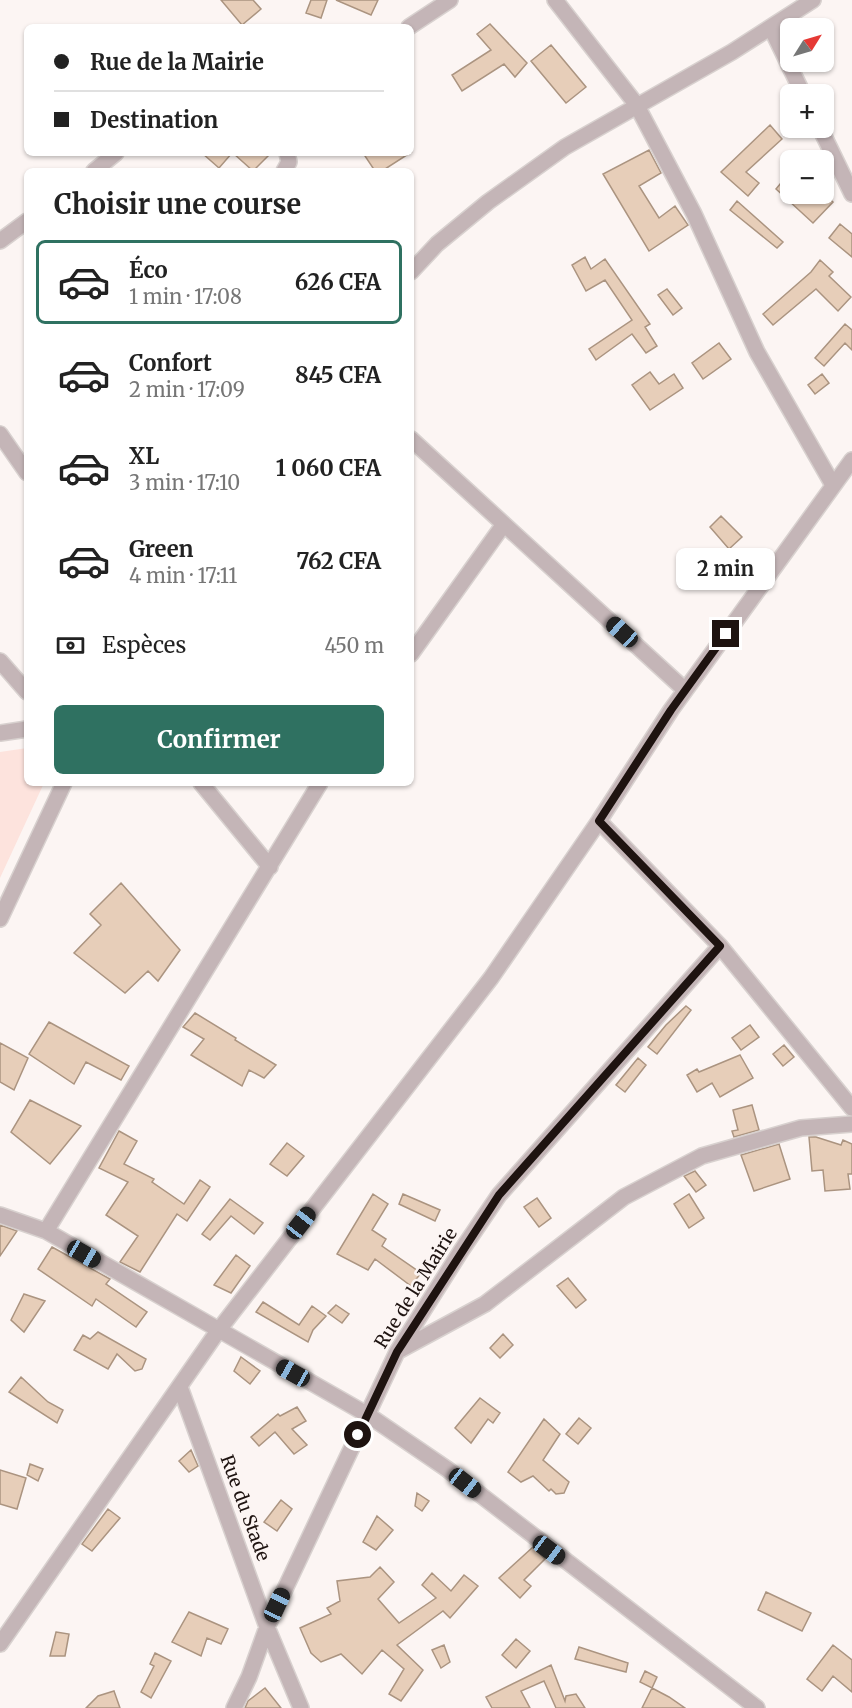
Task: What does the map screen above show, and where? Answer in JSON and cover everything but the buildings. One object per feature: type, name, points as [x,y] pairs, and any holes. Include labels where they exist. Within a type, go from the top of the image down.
[{"type":"street","points":[[414,24],[450,0]]},
{"type":"street","points":[[555,0],[636,104],[694,214],[757,352],[833,485]]},
{"type":"street","points":[[414,269],[437,244],[488,202],[565,147],[636,104],[732,52],[813,0]]},
{"type":"street","points":[[771,27],[798,84]]},
{"type":"street","points":[[825,138],[852,194]]},
{"type":"street","points":[[0,241],[24,223]]},
{"type":"street","points":[[0,434],[24,469]]},
{"type":"street","points":[[414,442],[685,690]]},
{"type":"street","points":[[0,1644],[218,1331],[491,978],[599,821],[685,690],[852,460]]},
{"type":"street","points":[[414,650],[504,525]]},
{"type":"street","points":[[0,661],[24,689]]},
{"type":"street","points":[[0,733],[24,729]]},
{"type":"street","points":[[0,920],[63,786]]},
{"type":"street","points":[[203,786],[270,867]]},
{"type":"street","points":[[46,1231],[318,786]]},
{"type":"street","points":[[599,821],[720,946],[852,1108]]},
{"type":"street","name":"Rue de la Mairie","points":[[234,1708],[249,1677],[267,1627],[397,1352],[499,1195],[720,946]]},
{"type":"street","points":[[397,1352],[485,1304],[624,1197],[692,1161],[801,1128],[852,1124]]},
{"type":"street","points":[[0,1215],[46,1231],[368,1415],[447,1469],[757,1708]]},
{"type":"street","name":"Rue du Stade","points":[[180,1387],[267,1627],[301,1708]]},
{"type":"shaded area","points":[[24,748],[24,786],[43,786],[0,878],[0,752]]},
{"type":"route","points":[[358,1435],[397,1352],[499,1195],[720,946],[599,821],[671,710],[726,634]]}]
